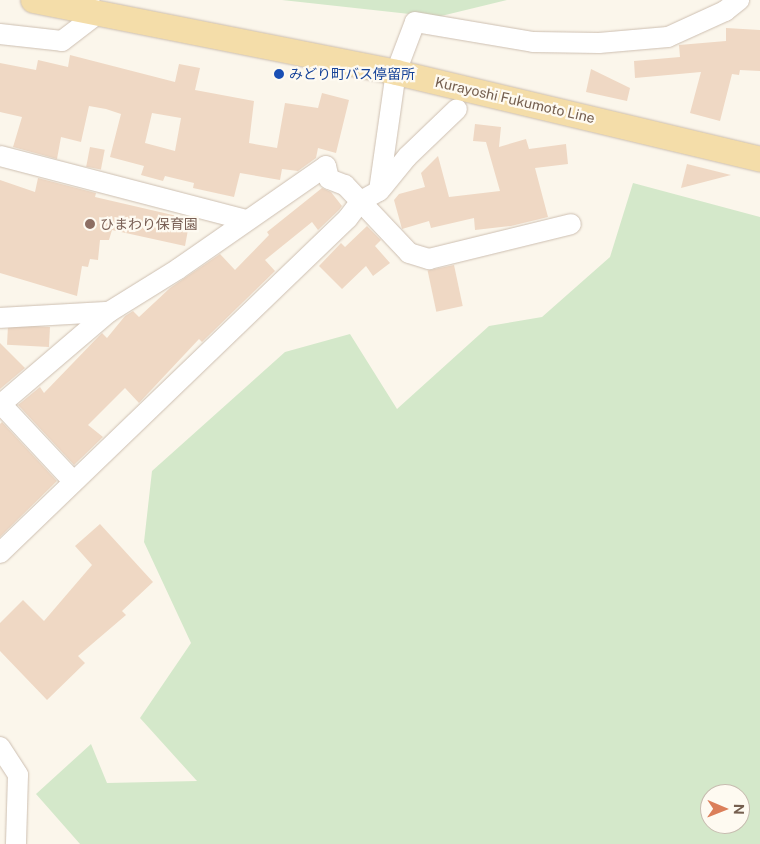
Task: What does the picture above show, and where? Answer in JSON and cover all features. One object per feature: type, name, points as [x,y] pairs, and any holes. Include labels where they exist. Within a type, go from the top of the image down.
[{"type":"main road","name":"Kurayoshi Fukumoto Line","points":[[33,0],[92,7],[396,72],[760,159]]},
{"type":"street","points":[[380,191],[396,72],[414,22],[533,42],[599,43],[668,37],[725,11],[739,0]]},
{"type":"street","points":[[0,34],[62,41],[92,7]]},
{"type":"street","points":[[0,553],[348,218],[361,201],[380,191],[407,157],[457,109]]},
{"type":"street","points":[[0,156],[245,220]]},
{"type":"street","points":[[74,481],[0,404],[108,312],[178,269],[245,220],[326,166],[329,178],[345,184],[409,253],[429,259],[571,224]]},
{"type":"street","points":[[0,318],[108,312]]},
{"type":"street","points":[[0,747],[18,775],[16,835],[0,840]]},
{"type":"green space","points":[[282,0],[507,0],[437,17]]},
{"type":"green space","points":[[633,183],[760,217],[760,844],[80,844],[36,794],[91,744],[107,783],[197,781],[140,718],[191,643],[144,542],[152,471],[285,352],[350,334],[397,409],[489,326],[542,317],[610,257]]},
{"type":"building","points":[[726,28],[760,30],[760,71],[740,70],[739,75],[732,74],[720,121],[690,113],[701,72],[635,78],[634,61],[680,57],[679,45],[726,41]]},
{"type":"building","points":[[70,55],[175,82],[179,64],[200,68],[195,90],[254,101],[249,143],[277,148],[285,103],[318,108],[322,93],[349,100],[336,153],[318,148],[316,158],[298,171],[282,169],[280,180],[240,173],[234,197],[193,188],[194,183],[165,176],[163,181],[141,175],[144,166],[110,157],[121,114],[106,109],[89,106],[81,142],[61,137],[57,159],[13,147],[22,117],[0,112],[0,63],[36,70],[38,60],[68,67]],"holes":[[[152,113],[181,118],[175,151],[145,143]]]},
{"type":"building","points":[[591,69],[630,88],[627,101],[586,92]]},
{"type":"building","points":[[475,124],[501,127],[499,147],[526,139],[529,149],[566,144],[568,164],[535,168],[548,217],[511,226],[475,230],[474,218],[431,228],[429,221],[402,229],[394,200],[399,194],[425,187],[421,173],[438,156],[449,197],[500,191],[486,142],[473,141]]},
{"type":"building","points":[[90,147],[105,150],[101,169],[86,167]]},
{"type":"building","points":[[687,164],[731,175],[681,188]]},
{"type":"building","points":[[38,178],[96,193],[95,197],[190,219],[185,246],[112,230],[109,240],[100,240],[98,260],[90,259],[88,267],[82,266],[77,296],[0,273],[0,180],[35,192]]},
{"type":"building","points":[[322,188],[331,192],[342,206],[339,210],[318,230],[312,222],[265,260],[275,271],[202,342],[199,339],[139,403],[125,388],[88,425],[103,437],[74,465],[18,405],[40,387],[44,393],[102,333],[107,338],[125,316],[133,311],[139,317],[170,288],[220,254],[235,270],[269,235],[267,232]]},
{"type":"building","points":[[367,226],[381,240],[375,246],[390,263],[373,276],[366,266],[342,289],[319,266],[341,243],[345,247]]},
{"type":"building","points":[[454,265],[463,306],[436,312],[428,271]]},
{"type":"building","points":[[8,325],[50,327],[49,347],[7,345]]},
{"type":"building","points":[[0,343],[25,368],[0,389]]},
{"type":"building","points":[[2,422],[57,481],[0,537],[0,424]]},
{"type":"building","points":[[100,524],[153,582],[122,611],[126,615],[78,656],[85,663],[47,700],[0,651],[0,623],[23,600],[44,621],[92,565],[75,546]]},
{"type":"place","name":"みどり町バス停留所","points":[[279,74]]},
{"type":"place","name":"ひまわり保育園","points":[[90,224]]}]
